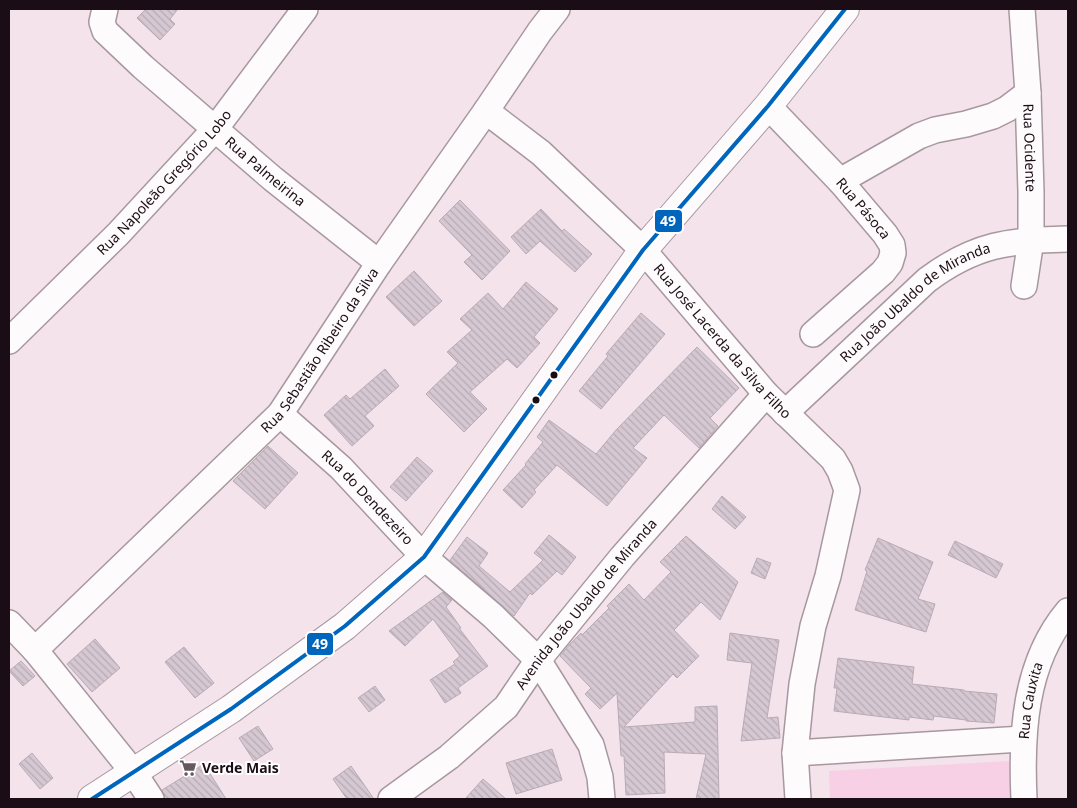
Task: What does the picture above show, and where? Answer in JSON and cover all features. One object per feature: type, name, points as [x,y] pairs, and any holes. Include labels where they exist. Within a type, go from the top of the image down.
[{"type":"street","name":"Rua Palmeirina","points":[[105,9],[102,22],[105,31],[143,67],[273,179],[379,263]]},
{"type":"street","name":"Rua Napoleão Gregório Lobo","points":[[9,341],[118,234],[215,129],[305,9]]},
{"type":"street","name":"Rua Sebastião Ribeiro da Silva","points":[[35,650],[280,414],[379,263],[557,9]]},
{"type":"street","points":[[92,799],[231,709],[345,626],[424,557],[644,250],[768,106],[844,9]]},
{"type":"street","name":"Rua Ocidente","points":[[1022,9],[1028,93],[1031,192],[1031,240],[1024,286]]},
{"type":"street","points":[[840,181],[919,136],[935,130],[993,116],[1007,109],[1028,93]]},
{"type":"street","name":"Rua Pásoca","points":[[768,106],[840,181],[885,234],[892,245],[892,258],[884,272],[813,334]]},
{"type":"street","name":"Rua José Lacerda da Silva Filho","points":[[486,111],[541,153],[644,250],[766,394],[833,460],[840,471],[847,490],[845,506],[828,576],[813,626],[802,684],[796,752],[798,799]]},
{"type":"street","name":"Rua João Ubaldo de Miranda","points":[[785,413],[939,271],[968,254],[983,248],[1031,240],[1068,239]]},
{"type":"street","name":"Avenida João Ubaldo de Miranda","points":[[391,799],[449,757],[506,707],[538,660],[622,557],[766,394]]},
{"type":"street","name":"Rua do Dendezeiro","points":[[280,414],[341,468],[424,557],[493,616],[538,660],[591,745],[600,777],[602,799]]},
{"type":"street","name":"Rua Cauxita","points":[[1024,799],[1023,739],[1029,696],[1037,667],[1048,640],[1068,611]]},
{"type":"street","points":[[9,624],[35,650],[134,773],[151,799]]},
{"type":"street","points":[[796,752],[1023,739]]},
{"type":"shaded area","points":[[1009,761],[1011,799],[830,799],[829,771]]},
{"type":"building","points":[[146,9],[178,9],[170,19],[175,24],[160,40],[137,18]]},
{"type":"building","points":[[460,200],[510,251],[482,280],[464,262],[472,255],[439,221]]},
{"type":"building","points":[[541,209],[562,231],[564,229],[592,254],[575,272],[540,241],[526,254],[511,237]]},
{"type":"building","points":[[414,271],[442,301],[414,326],[386,297]]},
{"type":"building","points":[[526,282],[558,309],[534,337],[540,343],[517,368],[507,359],[470,392],[487,409],[464,432],[426,394],[458,363],[447,352],[472,330],[460,319],[488,293],[503,309]]},
{"type":"building","points":[[641,313],[665,334],[601,409],[579,391],[608,356],[606,354]]},
{"type":"building","points":[[697,347],[739,388],[710,418],[718,426],[699,448],[664,415],[633,448],[647,458],[607,506],[557,465],[534,490],[536,492],[522,508],[503,490],[526,465],[543,442],[537,437],[549,420],[596,454],[616,430]]},
{"type":"building","points":[[385,369],[399,386],[365,416],[374,426],[352,446],[324,415],[346,395],[350,399]]},
{"type":"building","points":[[268,446],[298,473],[265,509],[233,481]]},
{"type":"building","points":[[417,457],[433,471],[406,501],[390,487]]},
{"type":"building","points":[[722,496],[746,517],[735,529],[712,509]]},
{"type":"building","points":[[549,535],[576,557],[562,575],[557,571],[532,595],[530,593],[514,616],[450,560],[467,537],[488,553],[479,566],[510,592],[543,560],[534,553]]},
{"type":"building","points":[[686,536],[738,582],[720,620],[701,602],[674,630],[699,656],[677,678],[673,674],[624,727],[695,722],[695,707],[717,706],[719,799],[696,799],[706,754],[664,752],[665,793],[626,795],[624,756],[621,756],[617,693],[600,709],[585,694],[591,688],[560,656],[581,633],[582,635],[609,608],[607,606],[629,584],[644,600],[671,572],[660,562]]},
{"type":"building","points":[[878,538],[933,562],[918,599],[935,604],[926,632],[855,610],[867,571],[865,570]]},
{"type":"building","points":[[955,541],[1003,564],[996,578],[948,555]]},
{"type":"building","points":[[757,558],[771,563],[765,579],[751,573]]},
{"type":"building","points":[[443,592],[452,600],[446,607],[461,628],[459,628],[488,666],[458,688],[461,693],[445,703],[430,680],[455,664],[453,662],[460,656],[433,619],[405,646],[389,631]]},
{"type":"building","points":[[730,633],[779,640],[767,718],[778,717],[780,738],[741,741],[752,663],[727,660]]},
{"type":"building","points":[[95,639],[120,668],[92,692],[67,664]]},
{"type":"building","points":[[184,647],[214,683],[195,698],[165,662]]},
{"type":"building","points":[[838,658],[914,667],[912,684],[997,694],[994,723],[934,716],[933,720],[909,717],[909,720],[834,711],[837,688],[834,688]]},
{"type":"building","points":[[21,661],[35,676],[23,686],[9,671]]},
{"type":"building","points":[[375,686],[385,700],[369,712],[358,698]]},
{"type":"building","points":[[258,726],[273,749],[254,761],[239,738]]},
{"type":"building","points":[[552,749],[562,780],[516,794],[506,763]]},
{"type":"building","points":[[32,753],[53,778],[40,789],[19,764]]},
{"type":"building","points":[[204,764],[226,799],[165,799],[162,790]]},
{"type":"building","points":[[351,766],[374,799],[347,799],[333,779]]},
{"type":"building","points":[[483,779],[506,799],[465,799]]},
{"type":"transit line","name":"49","points":[[92,799],[231,709],[345,626],[424,557],[643,250],[768,106],[845,9]]},
{"type":"place","name":"Verde Mais","points":[[188,768]]}]
